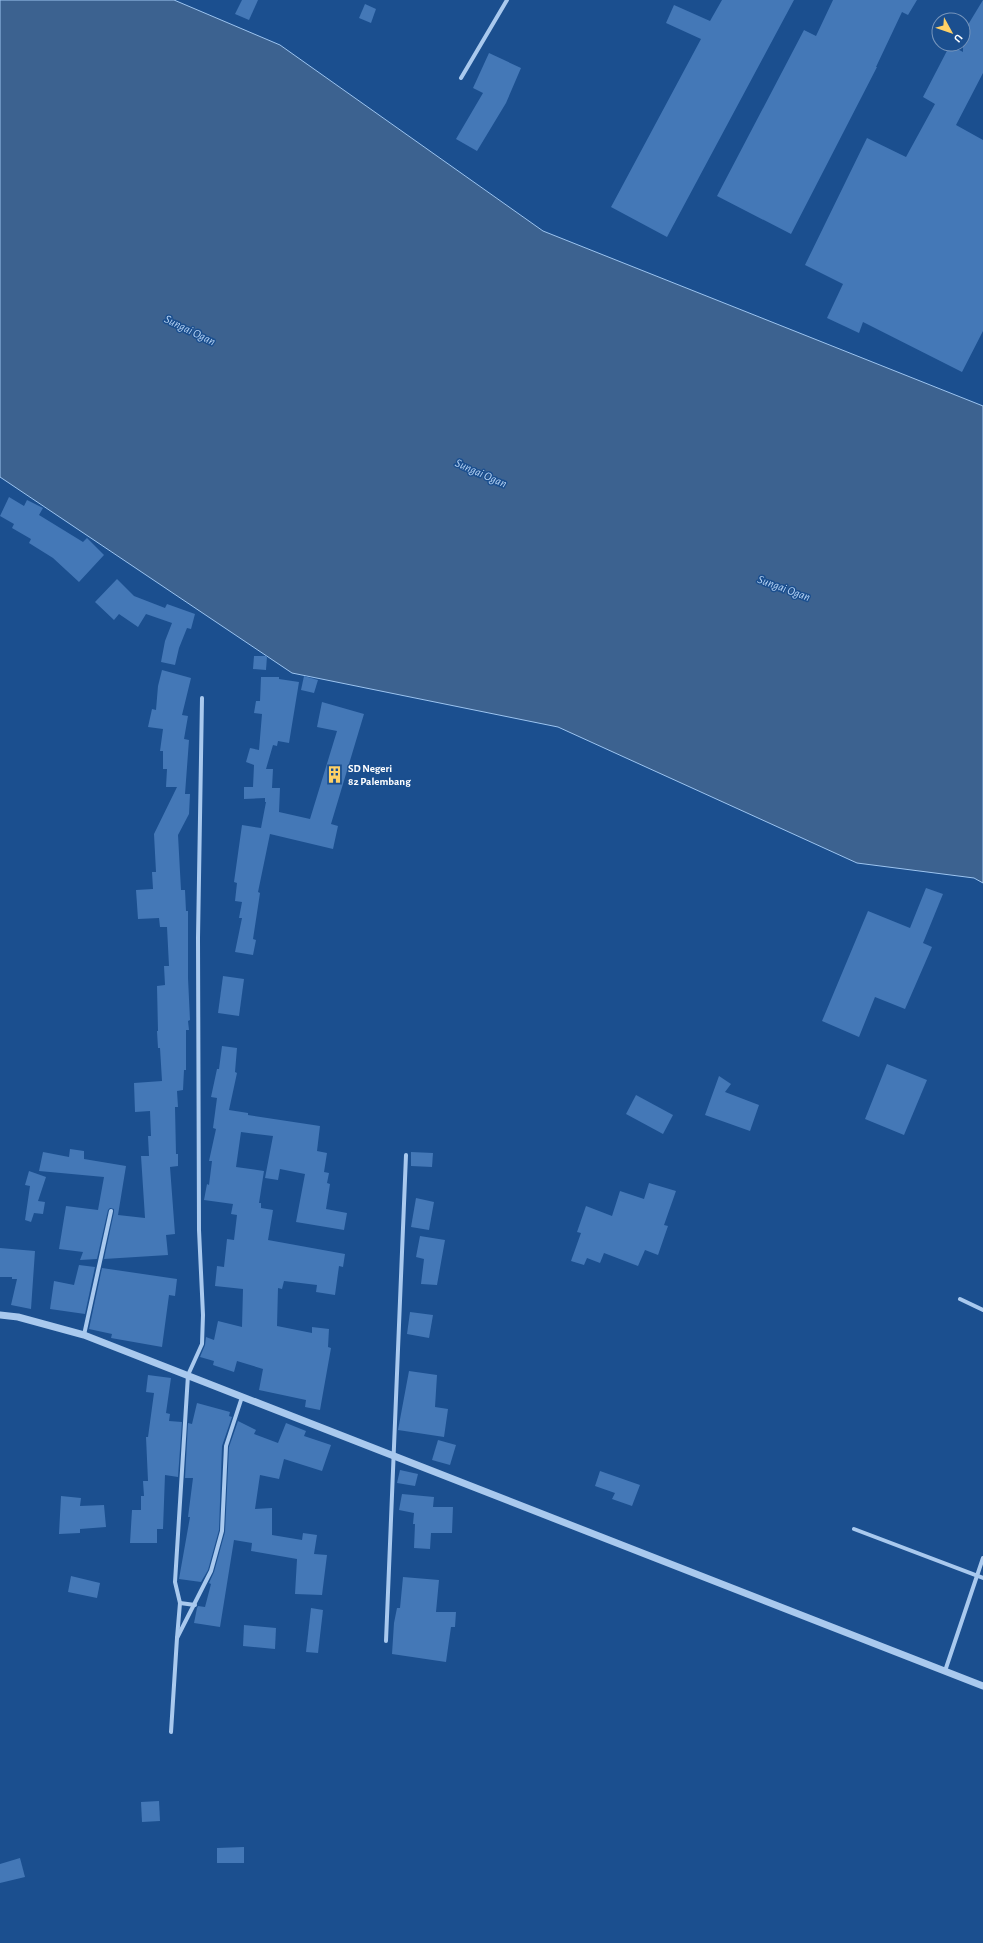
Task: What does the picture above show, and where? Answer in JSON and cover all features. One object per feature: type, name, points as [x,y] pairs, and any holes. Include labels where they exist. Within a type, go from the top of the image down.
[{"type":"street","points":[[461,78],[507,0]]},
{"type":"street","points":[[171,1732],[180,1603],[175,1582],[188,1376],[202,1344],[203,1316],[199,1230],[198,986],[202,698]]},
{"type":"street","points":[[386,1642],[395,1457],[406,1155]]},
{"type":"street","points":[[84,1335],[111,1211]]},
{"type":"street","points":[[960,1299],[983,1310]]},
{"type":"street","points":[[0,1315],[18,1317],[84,1335],[983,1686]]},
{"type":"street","points":[[177,1638],[211,1571],[222,1531],[226,1446],[242,1397]]},
{"type":"street","points":[[854,1530],[983,1578]]},
{"type":"street","points":[[945,1671],[983,1558]]},
{"type":"street","points":[[180,1603],[195,1605]]},
{"type":"water","name":"Sungai Ogan","points":[[0,0],[174,0],[280,45],[543,231],[983,406],[983,883],[974,878],[857,863],[558,727],[292,673],[0,477]]},
{"type":"building","points":[[242,0],[258,0],[249,20],[235,14]]},
{"type":"building","points":[[722,0],[794,0],[667,237],[611,207],[701,39],[666,23],[674,5],[710,21]]},
{"type":"building","points":[[833,0],[917,0],[908,15],[902,12],[877,67],[791,234],[717,196],[804,30],[816,36]]},
{"type":"building","points":[[983,0],[983,73],[956,125],[983,140],[983,331],[962,372],[863,322],[859,333],[827,318],[843,284],[805,265],[867,138],[906,157],[935,104],[923,97],[946,52],[971,52],[971,20]]},
{"type":"building","points":[[365,4],[376,9],[371,23],[359,18]]},
{"type":"building","points":[[489,53],[521,68],[506,103],[477,151],[456,139],[483,93],[473,88]]},
{"type":"building","points":[[9,497],[24,506],[27,500],[43,508],[39,515],[83,542],[87,538],[104,555],[79,582],[53,558],[29,543],[31,539],[12,528],[14,524],[0,516]]},
{"type":"building","points":[[117,579],[134,596],[165,608],[167,604],[195,614],[191,629],[187,628],[179,648],[175,665],[161,662],[165,641],[172,623],[146,614],[138,627],[119,614],[114,620],[95,602]]},
{"type":"building","points":[[254,656],[267,656],[266,670],[253,669]]},
{"type":"building","points":[[162,670],[191,678],[182,715],[188,716],[184,739],[189,740],[185,794],[190,794],[189,814],[178,835],[181,890],[185,890],[186,911],[188,911],[188,978],[190,1020],[188,1021],[189,1030],[186,1030],[186,1070],[184,1070],[183,1090],[177,1091],[178,1107],[175,1107],[176,1154],[178,1154],[178,1166],[170,1167],[175,1234],[166,1235],[168,1255],[104,1259],[114,1212],[114,1209],[110,1208],[108,1210],[97,1259],[80,1260],[83,1252],[59,1249],[66,1206],[98,1210],[104,1177],[39,1171],[43,1152],[69,1157],[70,1149],[84,1151],[84,1159],[126,1166],[118,1215],[145,1218],[141,1156],[149,1156],[148,1136],[151,1136],[150,1111],[135,1112],[134,1083],[162,1081],[160,1048],[158,1048],[157,1031],[157,986],[165,985],[164,966],[169,966],[167,927],[160,927],[159,918],[138,919],[136,890],[153,889],[152,872],[156,872],[154,834],[177,787],[166,787],[167,769],[163,769],[163,751],[160,751],[163,729],[148,727],[152,709],[156,710],[158,686]]},
{"type":"building","points":[[304,676],[318,680],[314,693],[301,690]]},
{"type":"building","points":[[261,677],[279,677],[279,679],[299,682],[289,743],[278,741],[277,746],[273,745],[266,769],[273,769],[272,788],[280,788],[279,812],[310,819],[337,731],[317,727],[322,702],[364,714],[331,824],[338,826],[333,849],[270,834],[258,892],[260,893],[253,939],[256,940],[253,955],[235,952],[242,918],[239,918],[242,902],[235,901],[237,883],[234,882],[242,825],[261,828],[266,802],[265,798],[244,799],[244,787],[253,787],[254,765],[246,762],[250,748],[259,750],[262,714],[254,713],[256,701],[260,701]]},
{"type":"building","points":[[926,888],[943,894],[923,943],[932,947],[905,1009],[875,997],[859,1037],[822,1021],[868,911],[910,928]]},
{"type":"building","points":[[223,976],[244,979],[239,1016],[218,1013]]},
{"type":"building","points":[[222,1046],[237,1048],[235,1072],[237,1073],[229,1110],[248,1113],[248,1115],[320,1126],[317,1151],[327,1153],[324,1172],[329,1173],[327,1183],[330,1184],[326,1209],[347,1213],[344,1230],[296,1222],[305,1174],[280,1169],[278,1180],[265,1178],[273,1136],[241,1132],[236,1167],[264,1171],[259,1203],[261,1203],[261,1208],[273,1210],[268,1240],[345,1254],[343,1267],[339,1266],[335,1295],[316,1292],[317,1285],[284,1281],[282,1289],[278,1288],[277,1326],[312,1333],[312,1327],[329,1329],[328,1347],[331,1348],[320,1410],[305,1407],[306,1400],[259,1390],[263,1369],[237,1361],[234,1372],[213,1365],[214,1361],[200,1357],[205,1345],[206,1337],[214,1340],[218,1321],[242,1327],[243,1289],[215,1286],[217,1266],[224,1267],[227,1239],[234,1240],[237,1215],[231,1214],[233,1204],[204,1200],[207,1184],[209,1185],[212,1161],[209,1161],[216,1129],[213,1128],[217,1098],[211,1097],[217,1069],[219,1069]]},
{"type":"building","points":[[887,1064],[927,1080],[904,1135],[865,1119]]},
{"type":"building","points":[[719,1076],[731,1084],[725,1092],[759,1105],[750,1131],[705,1115]]},
{"type":"building","points":[[636,1095],[673,1115],[663,1134],[626,1114]]},
{"type":"building","points":[[411,1152],[433,1153],[432,1167],[411,1166]]},
{"type":"building","points":[[29,1171],[46,1177],[38,1201],[45,1202],[43,1214],[34,1213],[31,1222],[25,1220],[30,1186],[25,1185]]},
{"type":"building","points":[[649,1183],[676,1191],[664,1225],[668,1226],[658,1255],[645,1250],[638,1266],[604,1253],[600,1263],[587,1258],[584,1265],[571,1261],[581,1233],[577,1232],[586,1206],[612,1216],[620,1191],[644,1199]]},
{"type":"building","points":[[416,1198],[434,1202],[429,1230],[411,1227]]},
{"type":"building","points":[[420,1236],[445,1240],[437,1285],[421,1284],[424,1259],[416,1257]]},
{"type":"building","points":[[0,1248],[35,1251],[31,1309],[11,1305],[17,1279],[12,1279],[12,1277],[0,1277]]},
{"type":"building","points":[[79,1265],[95,1267],[85,1314],[50,1309],[54,1281],[74,1285]]},
{"type":"building","points":[[102,1268],[177,1279],[175,1296],[169,1295],[162,1347],[111,1338],[112,1334],[89,1329]]},
{"type":"building","points":[[410,1312],[433,1315],[429,1338],[407,1334]]},
{"type":"building","points":[[409,1371],[437,1375],[435,1407],[448,1409],[444,1437],[398,1430]]},
{"type":"building","points":[[148,1375],[171,1378],[166,1413],[170,1414],[169,1421],[182,1422],[178,1477],[165,1475],[163,1529],[157,1529],[157,1543],[130,1543],[132,1510],[141,1510],[141,1496],[144,1496],[143,1481],[148,1481],[146,1437],[148,1437],[154,1393],[146,1392]]},
{"type":"building","points":[[197,1403],[230,1412],[229,1416],[232,1417],[222,1446],[219,1530],[208,1570],[201,1582],[179,1579],[190,1517],[188,1517],[193,1478],[185,1478],[188,1423],[192,1424]]},
{"type":"building","points":[[238,1421],[256,1430],[254,1434],[278,1443],[286,1423],[306,1431],[304,1436],[331,1445],[322,1471],[284,1459],[279,1479],[260,1475],[255,1509],[272,1508],[272,1535],[302,1540],[303,1533],[317,1535],[314,1554],[327,1555],[322,1595],[295,1594],[297,1559],[251,1551],[252,1543],[234,1540],[220,1627],[194,1623],[198,1606],[205,1607],[211,1584],[209,1583],[214,1572],[225,1532],[229,1447]]},
{"type":"building","points":[[438,1440],[456,1445],[450,1465],[432,1460]]},
{"type":"building","points":[[400,1470],[418,1474],[415,1486],[397,1483]]},
{"type":"building","points":[[600,1471],[640,1485],[632,1506],[612,1499],[615,1493],[595,1486]]},
{"type":"building","points":[[402,1494],[434,1497],[433,1507],[453,1507],[452,1533],[431,1533],[430,1549],[414,1548],[414,1513],[399,1510]]},
{"type":"building","points":[[61,1496],[81,1498],[80,1506],[104,1505],[106,1527],[80,1529],[80,1533],[59,1534]]},
{"type":"building","points":[[71,1576],[100,1583],[97,1598],[68,1592]]},
{"type":"building","points":[[403,1577],[439,1580],[436,1612],[456,1612],[455,1627],[451,1627],[446,1662],[392,1654],[394,1623],[397,1608],[400,1608]]},
{"type":"building","points":[[311,1608],[323,1610],[318,1653],[306,1652]]},
{"type":"building","points":[[244,1625],[276,1628],[275,1649],[243,1646]]},
{"type":"building","points":[[159,1801],[160,1821],[142,1822],[141,1802]]},
{"type":"building","points":[[244,1847],[244,1863],[217,1863],[217,1848]]},
{"type":"building","points":[[20,1858],[25,1877],[0,1883],[0,1864]]},
{"type":"place","name":"SD Negeri 82 Palembang","points":[[335,774]]}]
